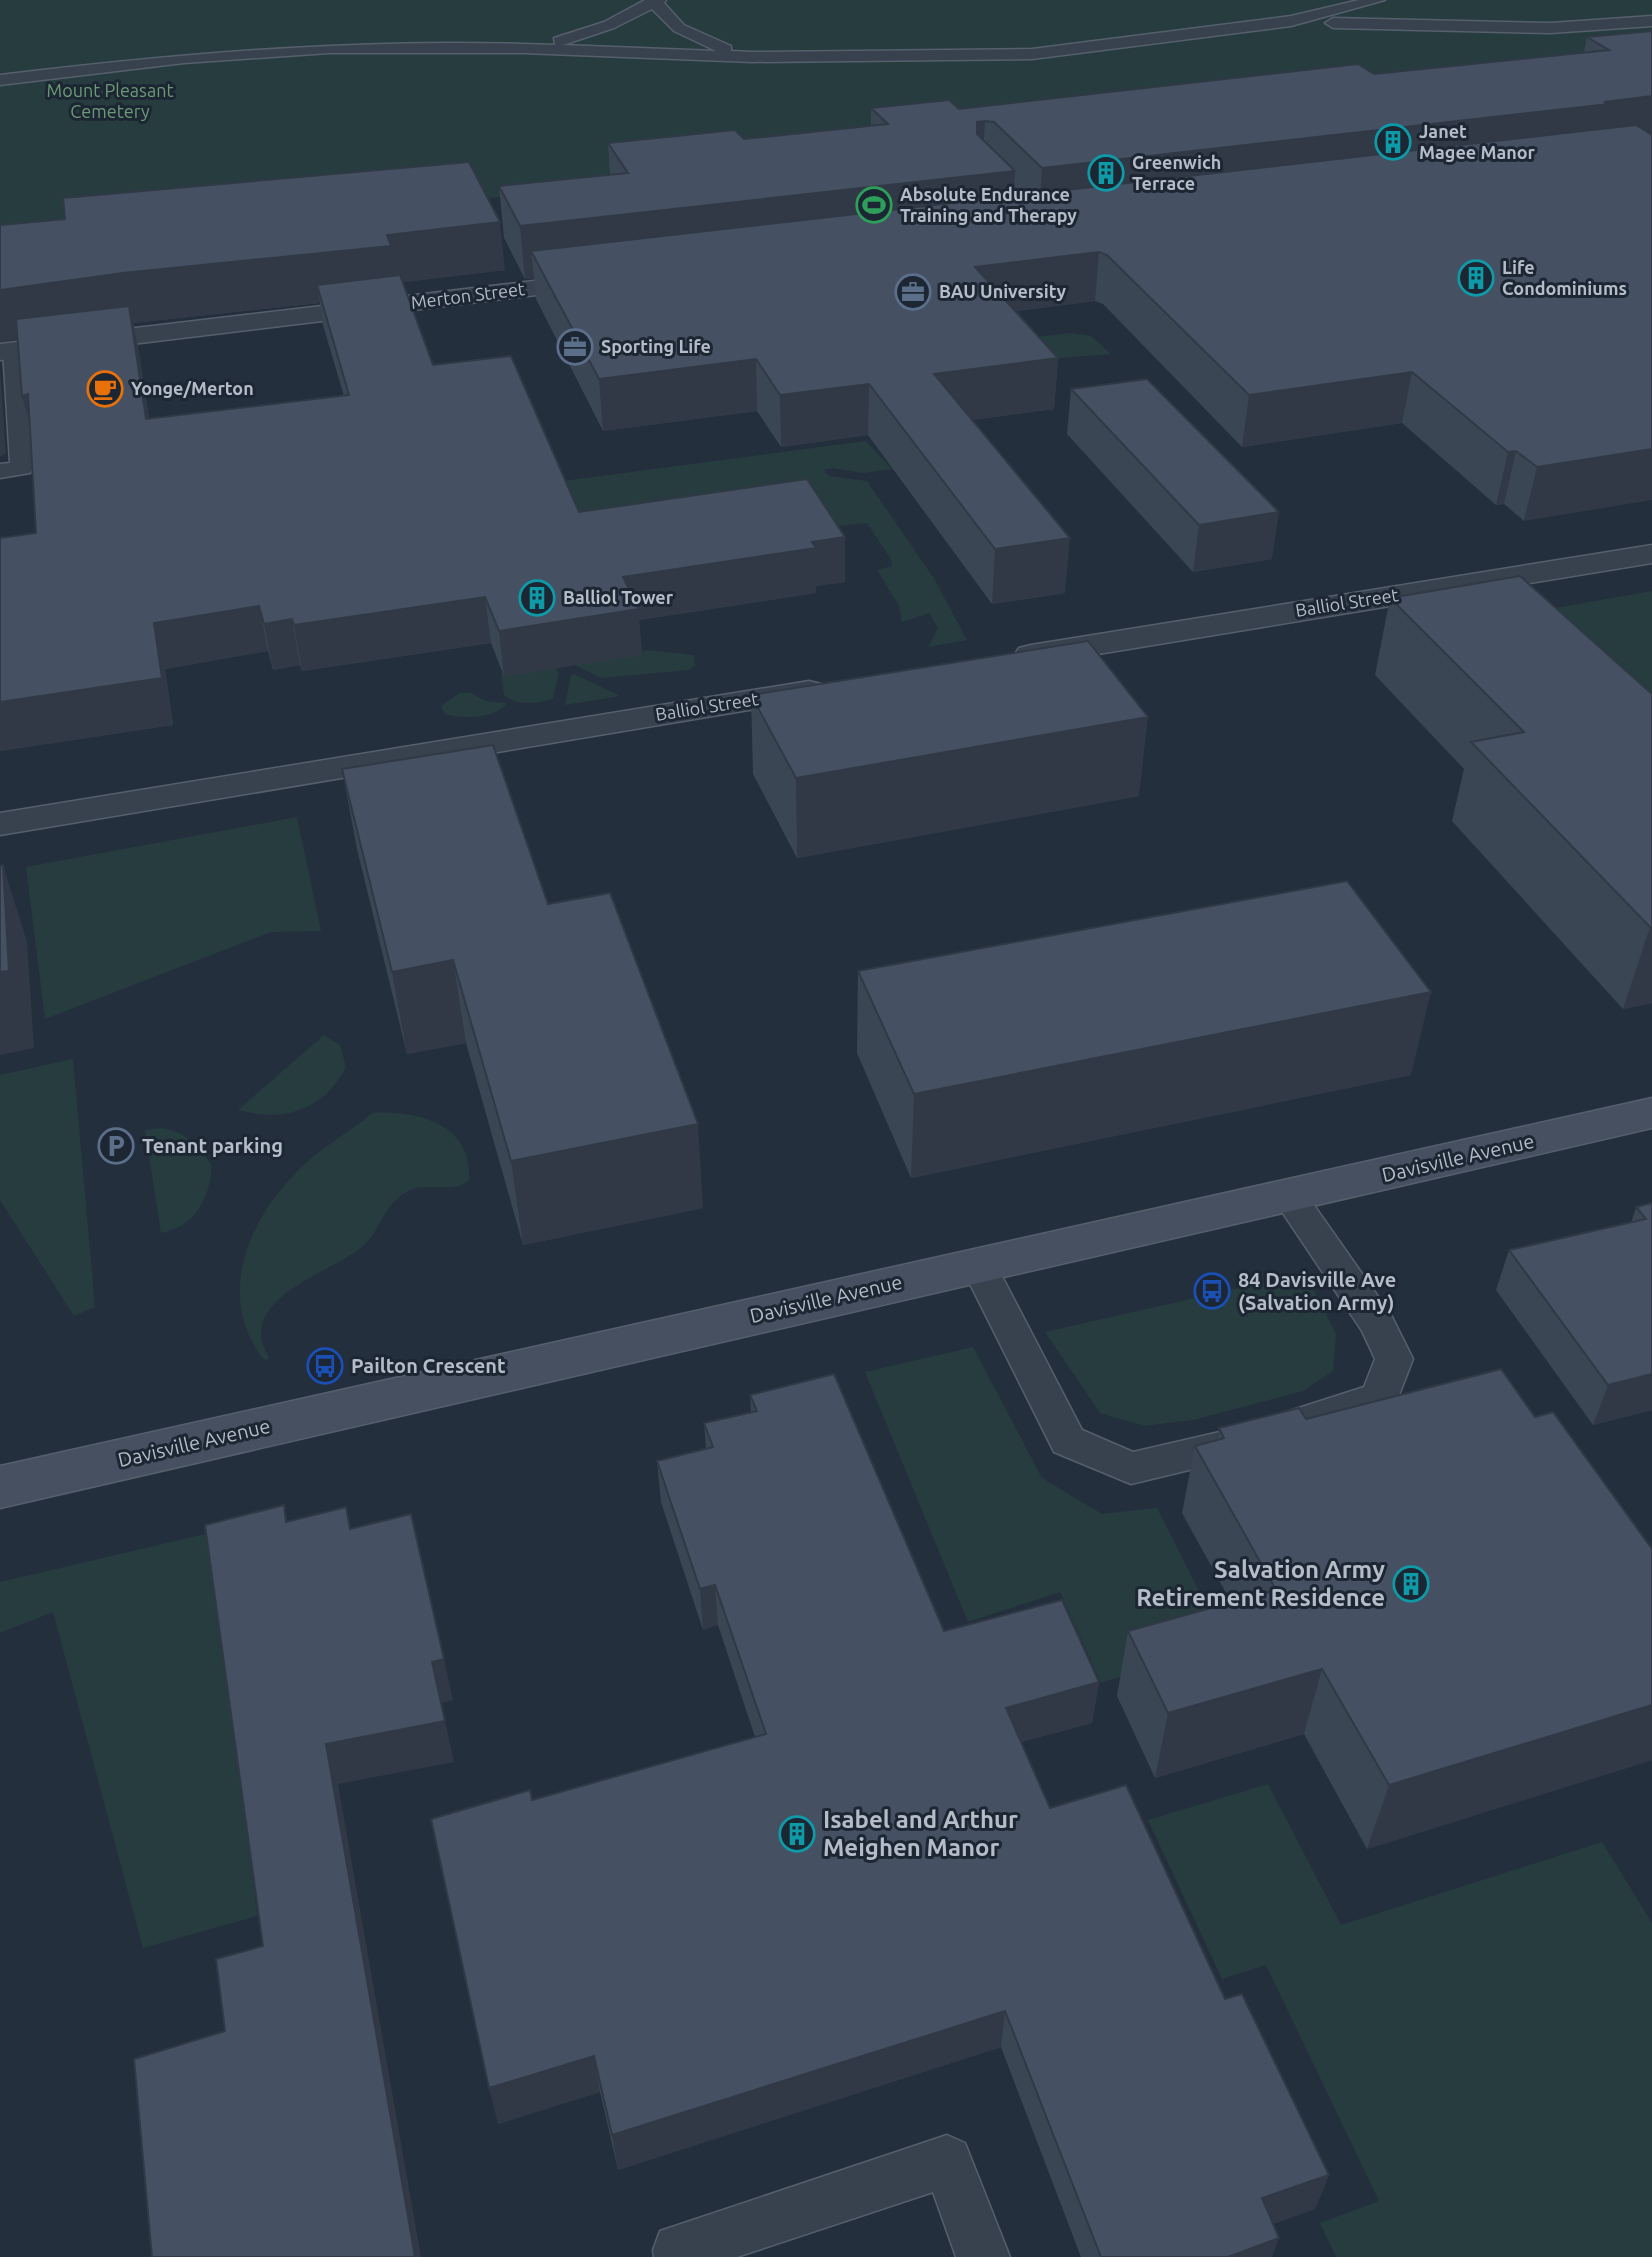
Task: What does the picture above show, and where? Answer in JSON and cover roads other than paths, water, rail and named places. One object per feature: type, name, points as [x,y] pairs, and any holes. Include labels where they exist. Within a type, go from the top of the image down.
[{"type":"street","name":"Merton Street","points":[[7,351],[303,310],[624,278]]},
{"type":"street","name":"Balliol Street","points":[[1004,659],[1652,554]]},
{"type":"street","name":"Balliol Street","points":[[0,824],[839,686]]},
{"type":"street","name":"Davisville Avenue","points":[[0,1487],[1652,1113]]},
{"type":"lane","points":[[0,80],[111,65],[268,51],[523,48],[752,57],[1032,54],[1291,21],[1378,0]]},
{"type":"lane","points":[[523,48],[598,29],[654,1],[679,28],[712,44],[752,57]]},
{"type":"lane","points":[[1291,21],[1551,28],[1652,21]]},
{"type":"lane","points":[[0,471],[22,468],[7,351]]},
{"type":"lane","points":[[978,1264],[1068,1441],[1131,1468],[1211,1452],[1380,1397],[1394,1359],[1378,1325],[1290,1197]]},
{"type":"lane","points":[[681,2257],[679,2250],[947,2161],[983,2257]]},
{"type":"place","name":"Janet Magee Manor","points":[[1393,142]]},
{"type":"place","name":"Greenwich Terrace","points":[[1106,173]]},
{"type":"place","name":"Absolute Endurance Training and Therapy","points":[[874,205]]},
{"type":"place","name":"Life Condominiums","points":[[1476,278]]},
{"type":"place","name":"BAU University","points":[[913,292]]},
{"type":"place","name":"Sporting Life","points":[[575,347]]},
{"type":"place","name":"Yonge/Merton","points":[[105,389]]},
{"type":"place","name":"Balliol Tower","points":[[537,598]]},
{"type":"place","name":"Tenant parking","points":[[116,1146]]},
{"type":"place","name":"84 Davisville Ave (Salvation Army)","points":[[1212,1291]]},
{"type":"place","name":"Pailton Crescent","points":[[325,1366]]},
{"type":"place","name":"Salvation Army Retirement Residence","points":[[1411,1584]]},
{"type":"place","name":"Isabel and Arthur Meighen Manor","points":[[797,1834]]},
{"type":"park label","name":"Mount Pleasant Cemetery","points":[[110,101]]}]
